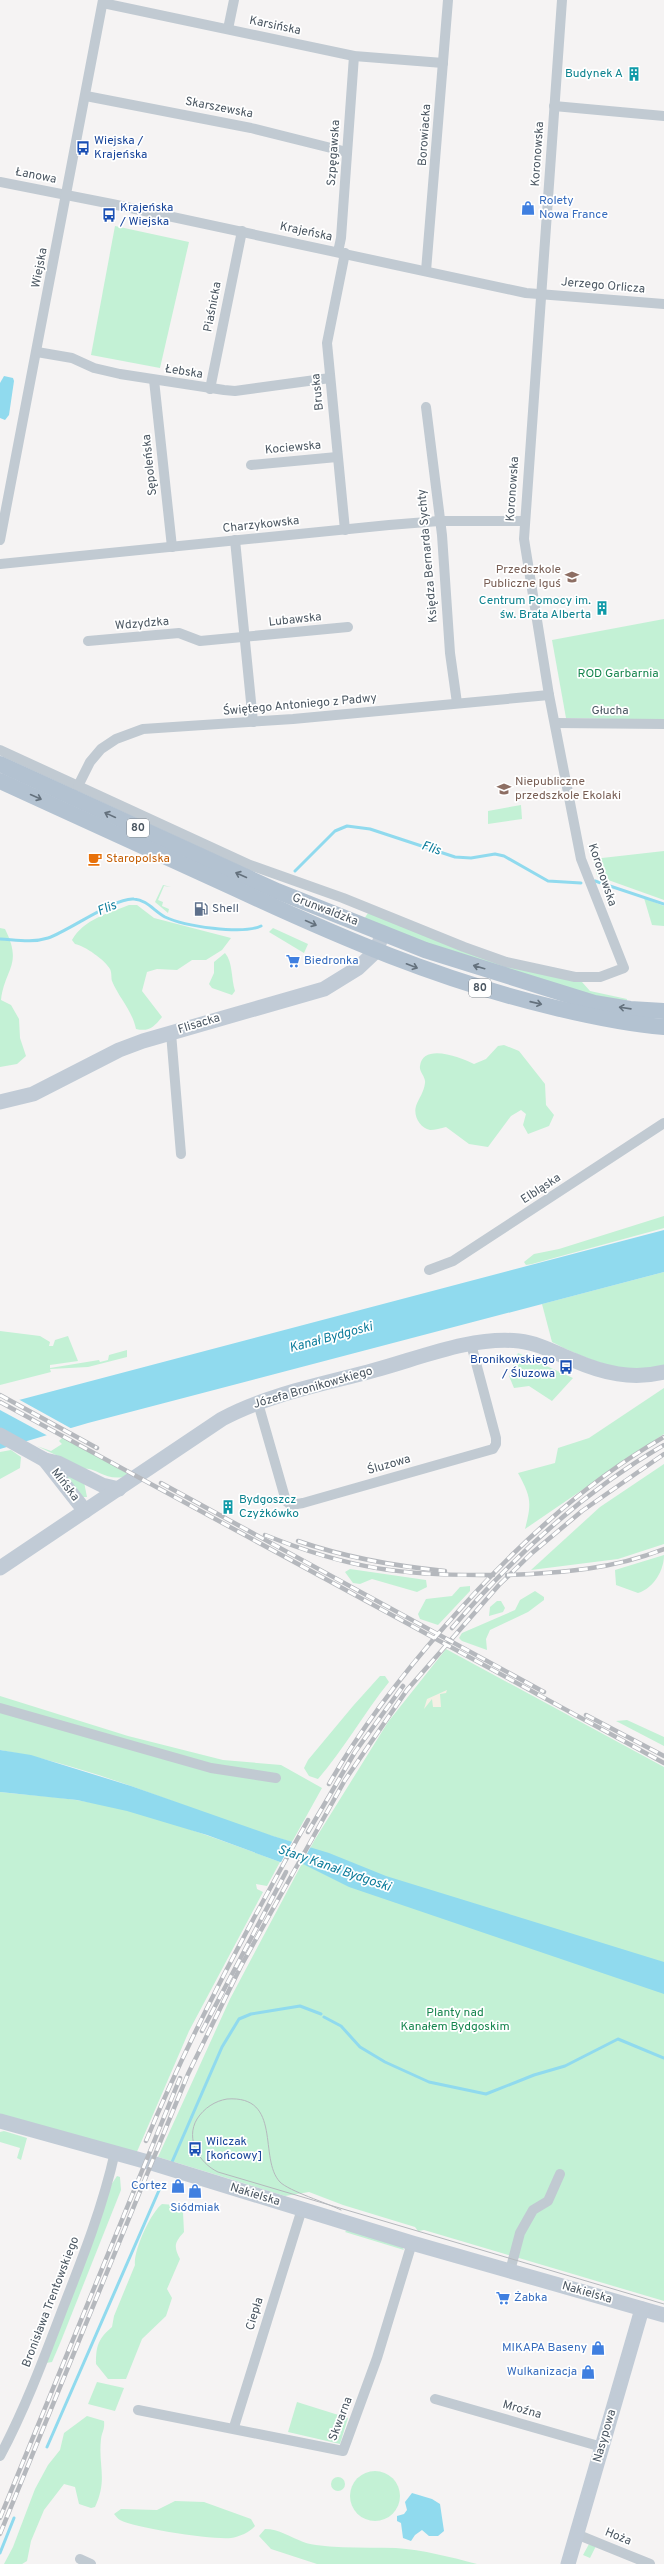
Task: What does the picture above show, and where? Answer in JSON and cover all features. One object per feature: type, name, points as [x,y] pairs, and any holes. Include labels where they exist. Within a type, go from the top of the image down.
[{"type":"main road","name":"Grunwaldzka","points":[[0,764],[277,891],[460,962],[577,998],[630,1009],[664,1011]]},
{"type":"main road","name":"Grunwaldzka","points":[[0,781],[376,952],[452,980],[521,1000],[621,1022],[664,1027]]},
{"type":"street","points":[[228,29],[234,0]]},
{"type":"street","name":"Borowiacka","points":[[426,271],[448,0]]},
{"type":"street","name":"Koronowska","points":[[78,786],[250,865],[343,898],[506,962],[586,978],[608,975],[624,968],[581,859],[556,723],[549,695],[526,552],[524,521],[562,0]]},
{"type":"street","name":"Karsińska","points":[[103,1],[354,56],[443,63]]},
{"type":"street","name":"Wiejska","points":[[0,540],[103,1]]},
{"type":"street","name":"Szpęgawska","points":[[341,252],[354,56]]},
{"type":"street","name":"Skarszewska","points":[[86,96],[251,128],[347,152]]},
{"type":"street","points":[[554,106],[664,116]]},
{"type":"street","name":"Łanowa","points":[[0,182],[66,196]]},
{"type":"street","name":"Krajeńska","points":[[66,196],[242,231],[426,271],[541,294]]},
{"type":"street","name":"Piaśnicka","points":[[210,389],[242,231]]},
{"type":"street","name":"Bruska","points":[[341,252],[327,343],[345,530]]},
{"type":"street","name":"Jerzego Orlicza","points":[[541,294],[664,304]]},
{"type":"street","name":"Łebska","points":[[37,352],[72,358],[94,368],[210,389],[235,391],[330,378]]},
{"type":"street","name":"Sępoleńska","points":[[154,380],[172,547]]},
{"type":"street","name":"Księdza Bernarda Sychty","points":[[426,407],[439,521],[449,645],[458,703]]},
{"type":"street","name":"Kociewska","points":[[251,464],[337,457]]},
{"type":"street","name":"Charzykowska","points":[[0,564],[439,521],[524,521]]},
{"type":"street","points":[[235,540],[253,722]]},
{"type":"street","name":"Lubawska","points":[[245,638],[348,627]]},
{"type":"street","name":"Wdzydzka","points":[[88,641],[179,633],[200,641],[245,638]]},
{"type":"street","name":"Świętego Antoniego z Padwy","points":[[78,786],[92,759],[101,749],[116,739],[132,732],[549,695]]},
{"type":"street","name":"Głucha","points":[[556,723],[664,724]]},
{"type":"street","points":[[0,750],[78,786]]},
{"type":"street","name":"Flisacka","points":[[0,1102],[33,1094],[119,1050],[171,1033],[324,989],[352,973],[376,952],[383,933]]},
{"type":"street","points":[[171,1033],[181,1154]]},
{"type":"street","name":"Elbląska","points":[[429,1270],[453,1262],[664,1123]]},
{"type":"street","name":"Józefa Bronikowskiego","points":[[0,1568],[222,1419],[258,1403],[471,1344],[497,1341],[525,1342],[607,1373],[640,1376],[664,1372]]},
{"type":"street","name":"Śluzowa","points":[[258,1403],[286,1501],[294,1505],[310,1501],[488,1450],[496,1446],[496,1438],[471,1344]]},
{"type":"street","name":"Mińska","points":[[0,1435],[41,1457],[58,1463],[87,1478],[119,1489]]},
{"type":"street","name":"Mińska","points":[[41,1457],[89,1508]]},
{"type":"street","name":"Mińska","points":[[87,1478],[89,1508]]},
{"type":"street","points":[[0,1708],[211,1768],[276,1778]]},
{"type":"street","name":"Nakielska","points":[[0,2120],[115,2152],[412,2243],[664,2315]]},
{"type":"street","name":"Bronisława Trentowskiego","points":[[0,2456],[40,2368],[98,2212],[115,2152]]},
{"type":"street","points":[[510,2271],[520,2233],[533,2210],[548,2201],[560,2174]]},
{"type":"street","name":"Ciepła","points":[[234,2427],[302,2209]]},
{"type":"street","name":"Skwarna","points":[[138,2410],[234,2427],[338,2451],[345,2449],[377,2358],[412,2243]]},
{"type":"street","name":"Nasypowa","points":[[568,2564],[642,2309]]},
{"type":"street","name":"Mroźna","points":[[435,2399],[602,2447]]},
{"type":"street","name":"Hoża","points":[[576,2534],[650,2564]]},
{"type":"street","points":[[80,2559],[91,2564]]},
{"type":"green space","points":[[115,226],[189,242],[160,368],[91,355]]},
{"type":"green space","name":"ROD Garbarnia","points":[[664,619],[664,720],[566,718],[552,640]]},
{"type":"green space","points":[[521,805],[522,819],[488,824],[488,811]]},
{"type":"green space","points":[[664,851],[664,900],[597,876],[593,859]]},
{"type":"green space","points":[[163,885],[171,887],[164,886],[158,900],[163,902],[162,906],[169,909],[168,913],[155,902]]},
{"type":"green space","points":[[644,898],[664,906],[664,926],[652,925]]},
{"type":"green space","points":[[129,905],[137,905],[154,918],[231,938],[222,950],[206,960],[192,960],[177,970],[157,969],[147,972],[142,991],[162,1017],[154,1026],[144,1030],[136,1029],[132,1016],[112,981],[111,971],[107,965],[84,947],[75,944],[72,940],[83,927],[90,922],[105,914]]},
{"type":"green space","points":[[368,913],[582,982],[590,991],[627,999],[626,1003],[609,1000],[465,957],[364,919]]},
{"type":"green space","points":[[0,928],[5,929],[13,951],[13,959],[1,1000],[11,1005],[19,1019],[20,1038],[26,1056],[17,1064],[0,1067]]},
{"type":"green space","points":[[273,928],[308,944],[304,953],[269,932]]},
{"type":"green space","points":[[225,953],[231,966],[235,991],[232,995],[212,988],[209,984],[214,973],[214,962]]},
{"type":"green space","points":[[504,1045],[519,1051],[545,1084],[546,1105],[554,1115],[549,1126],[528,1134],[523,1125],[526,1114],[521,1110],[511,1116],[488,1147],[469,1144],[446,1127],[430,1130],[426,1129],[420,1124],[416,1117],[415,1110],[425,1083],[420,1070],[423,1059],[428,1055],[435,1053],[461,1058],[474,1064],[486,1059],[498,1046]]},
{"type":"green space","points":[[664,1216],[664,1228],[532,1264],[526,1265],[524,1262],[534,1254],[559,1249]]},
{"type":"green space","points":[[664,1272],[664,1367],[650,1369],[621,1368],[592,1360],[552,1342],[542,1304]]},
{"type":"green space","points":[[0,1331],[40,1336],[50,1342],[49,1346],[53,1346],[55,1340],[68,1336],[78,1361],[50,1365],[50,1368],[99,1360],[100,1362],[108,1360],[109,1355],[127,1350],[127,1357],[88,1367],[50,1369],[51,1372],[0,1385]]},
{"type":"green space","points":[[518,1353],[573,1378],[552,1401],[529,1386],[514,1388],[509,1376]]},
{"type":"green space","points":[[664,1388],[664,1434],[525,1529],[529,1512],[529,1500],[526,1488],[518,1473],[555,1463],[558,1448],[589,1438]]},
{"type":"green space","points":[[63,1437],[130,1475],[115,1477],[85,1469],[37,1446],[51,1451],[62,1444],[59,1441]]},
{"type":"green space","points":[[11,1450],[21,1457],[20,1468],[0,1479],[0,1452]]},
{"type":"green space","points":[[664,1464],[664,1544],[618,1559],[531,1570],[600,1507]]},
{"type":"green space","points":[[56,1466],[84,1482],[87,1497],[83,1497]]},
{"type":"green space","points":[[664,1555],[664,1561],[657,1578],[644,1591],[638,1593],[616,1585],[615,1570]]},
{"type":"green space","points":[[350,1569],[426,1580],[427,1587],[417,1592],[372,1579],[360,1584],[353,1583],[345,1572]]},
{"type":"green space","points":[[470,1586],[470,1591],[438,1625],[420,1619],[418,1614],[426,1599],[452,1596],[460,1587]]},
{"type":"green space","points":[[535,1591],[544,1597],[544,1600],[528,1612],[490,1630],[486,1639],[487,1650],[462,1641],[459,1638],[462,1633],[515,1610],[520,1600]]},
{"type":"green space","points":[[497,1601],[501,1601],[505,1608],[503,1612],[489,1616],[490,1607]]},
{"type":"green space","name":"Planty nad Kanałem Bydgoskim","points":[[446,1649],[664,1767],[664,2301],[424,2230],[418,2231],[415,2227],[343,2205],[309,2192],[285,2196],[158,2157],[230,1999],[314,1841],[388,1722]]},
{"type":"green space","points":[[380,1676],[385,1676],[389,1682],[337,1756],[318,1779],[309,1776],[304,1768],[308,1760]]},
{"type":"green space","points":[[0,1696],[128,1736],[223,1760],[281,1765],[322,1788],[292,1842],[255,1831],[111,1779],[38,1758],[0,1750]]},
{"type":"green space","points":[[627,1720],[664,1737],[664,1746],[616,1721]]},
{"type":"green space","points":[[0,1792],[67,1799],[101,1804],[127,1810],[179,1826],[280,1862],[267,1886],[256,1884],[257,1889],[263,1892],[189,2031],[136,2154],[0,2114]]},
{"type":"green space","points":[[4,2131],[27,2138],[21,2160],[17,2158],[20,2148],[0,2142],[0,2132]]},
{"type":"green space","points":[[117,2176],[120,2177],[121,2190],[52,2362],[46,2363],[111,2185]]},
{"type":"green space","points":[[162,2204],[175,2205],[183,2212],[184,2232],[176,2244],[176,2251],[180,2259],[167,2289],[172,2298],[166,2316],[142,2339],[126,2379],[108,2379],[96,2364],[97,2348],[101,2339],[112,2327],[114,2316],[135,2265],[137,2251],[144,2232],[153,2215]]},
{"type":"green space","points":[[348,2229],[402,2247],[404,2250],[345,2232]]},
{"type":"green space","points":[[97,2382],[124,2388],[115,2411],[88,2404]]},
{"type":"green space","points":[[297,2402],[348,2418],[340,2444],[288,2432]]},
{"type":"green space","points":[[87,2416],[104,2421],[100,2449],[102,2480],[99,2497],[95,2507],[91,2508],[79,2504],[75,2487],[64,2484],[44,2510],[31,2541],[27,2561],[22,2564],[4,2564],[13,2547],[35,2489],[48,2465],[60,2450],[64,2433]]},
{"type":"green space","points":[[370,2471],[380,2471],[393,2478],[400,2491],[400,2501],[393,2514],[380,2521],[370,2521],[361,2517],[354,2510],[350,2501],[350,2491],[354,2482],[361,2475]]},
{"type":"green space","points":[[335,2477],[341,2477],[345,2481],[345,2487],[341,2491],[335,2491],[331,2487],[331,2481]]},
{"type":"green space","points":[[175,2501],[204,2502],[251,2519],[255,2526],[241,2535],[231,2538],[208,2537],[174,2533],[128,2523],[120,2520],[114,2514],[121,2509],[157,2510]]},
{"type":"green space","points":[[265,2529],[278,2531],[309,2544],[336,2547],[396,2548],[416,2550],[477,2564],[317,2564],[271,2549],[259,2536]]},
{"type":"green space","points":[[589,2544],[596,2546],[590,2558],[583,2555]]},
{"type":"sand","points":[[447,1690],[446,1693],[440,1694],[441,1707],[433,1707],[432,1699],[424,1709],[427,1699]]},
{"type":"water","points":[[4,376],[13,378],[14,381],[9,415],[5,420],[0,418],[0,383]]},
{"type":"water","name":"Kanał Bydgoski","points":[[664,1230],[664,1272],[88,1423],[0,1449],[0,1405]]},
{"type":"water","name":"Stary Kanał Bydgoski","points":[[0,1750],[31,1755],[131,1786],[273,1836],[329,1853],[386,1876],[664,1962],[664,1994],[349,1887],[303,1864],[280,1862],[207,1835],[127,1811],[77,1800],[0,1792]]},
{"type":"water","points":[[412,2493],[432,2499],[440,2504],[444,2531],[438,2536],[429,2536],[422,2530],[415,2535],[411,2541],[403,2538],[401,2523],[397,2521],[397,2516],[404,2514],[407,2510],[405,2502]]},
{"type":"pier","points":[[18,1399],[74,1430],[50,1437],[0,1410],[0,1403]]},
{"type":"pier","points":[[293,1840],[311,1846],[301,1865],[280,1864]]},
{"type":"waterway","name":"Flis","points":[[295,871],[335,831],[347,826],[370,829],[455,857],[471,858],[495,854],[504,856],[548,881],[581,883]]},
{"type":"waterway","name":"Flis","points":[[595,881],[664,904]]},
{"type":"waterway","name":"Flis","points":[[0,939],[30,941],[42,940],[57,934],[116,903],[134,899],[143,901],[165,917],[199,926],[241,930],[261,926]]},
{"type":"waterway","points":[[172,2162],[222,2047],[239,2019],[251,2014],[300,2006],[321,2014]]},
{"type":"waterway","points":[[324,2017],[341,2026],[360,2047],[385,2062],[429,2082],[486,2094],[534,2075],[565,2066],[618,2039],[664,2058]]},
{"type":"waterway","points":[[47,2447],[160,2188]]},
{"type":"waterway","points":[[0,2553],[14,2518]]},
{"type":"tram line","points":[[341,2210],[335,2207],[327,2204],[309,2197],[300,2193],[280,2182],[274,2172],[270,2159],[263,2117],[256,2107],[244,2100],[227,2099],[218,2101],[210,2106],[197,2119],[193,2134],[193,2142],[196,2150],[205,2163],[218,2172],[664,2304]]},
{"type":"railway","points":[[0,1395],[97,1448]]},
{"type":"railway","points":[[0,1402],[664,1763]]},
{"type":"railway","points":[[329,1784],[369,1721],[398,1682],[445,1626],[494,1573],[547,1522],[574,1499],[633,1456],[664,1437]]},
{"type":"railway","points":[[452,1628],[499,1576],[550,1528],[605,1483],[664,1445]]},
{"type":"railway","points":[[0,2534],[188,2074],[241,1966],[345,1780],[407,1690],[499,1585],[532,1553],[582,1511],[664,1454]]},
{"type":"railway","points":[[161,1483],[544,1692]]},
{"type":"railway","points":[[265,1535],[295,1547],[324,1556],[377,1568],[431,1574],[493,1575]]},
{"type":"railway","points":[[298,1541],[353,1557],[407,1567],[445,1571]]},
{"type":"railway","points":[[507,1575],[587,1569],[626,1561],[664,1549]]},
{"type":"railway","points":[[308,1832],[355,1752],[403,1686]]},
{"type":"railway","points":[[586,1715],[664,1756]]},
{"type":"railway","points":[[146,2141],[182,2059],[222,1978],[308,1820]]},
{"type":"railway","points":[[202,2031],[286,1872]]},
{"type":"railway","points":[[0,2518],[180,2078]]},
{"type":"place","name":"Budynek A","points":[[634,74]]},
{"type":"place","name":"Wiejska / Krajeńska","points":[[83,148]]},
{"type":"place","name":"Rolety Nowa France","points":[[528,208]]},
{"type":"place","name":"Krajeńska / Wiejska","points":[[109,215]]},
{"type":"place","name":"Przedszkole Publiczne Iguś","points":[[572,577]]},
{"type":"place","name":"Centrum Pomocy im. św. Brata Alberta","points":[[602,608]]},
{"type":"place","name":"Niepubliczne przedszkole Ekolaki","points":[[504,789]]},
{"type":"place","name":"Staropolska","points":[[95,859]]},
{"type":"place","name":"Shell","points":[[201,909]]},
{"type":"place","name":"Biedronka","points":[[293,961]]},
{"type":"place","name":"Bronikowskiego / Śluzowa","points":[[566,1367]]},
{"type":"place","name":"Bydgoszcz Czyżkówko","points":[[228,1507]]},
{"type":"place","name":"Wilczak [końcowy]","points":[[195,2149]]},
{"type":"place","name":"Cortez","points":[[178,2186]]},
{"type":"place","name":"Siódmiak","points":[[195,2191]]},
{"type":"place","name":"Żabka","points":[[503,2298]]},
{"type":"place","name":"MIKAPA Baseny","points":[[598,2348]]},
{"type":"place","name":"Wulkanizacja","points":[[588,2372]]}]
